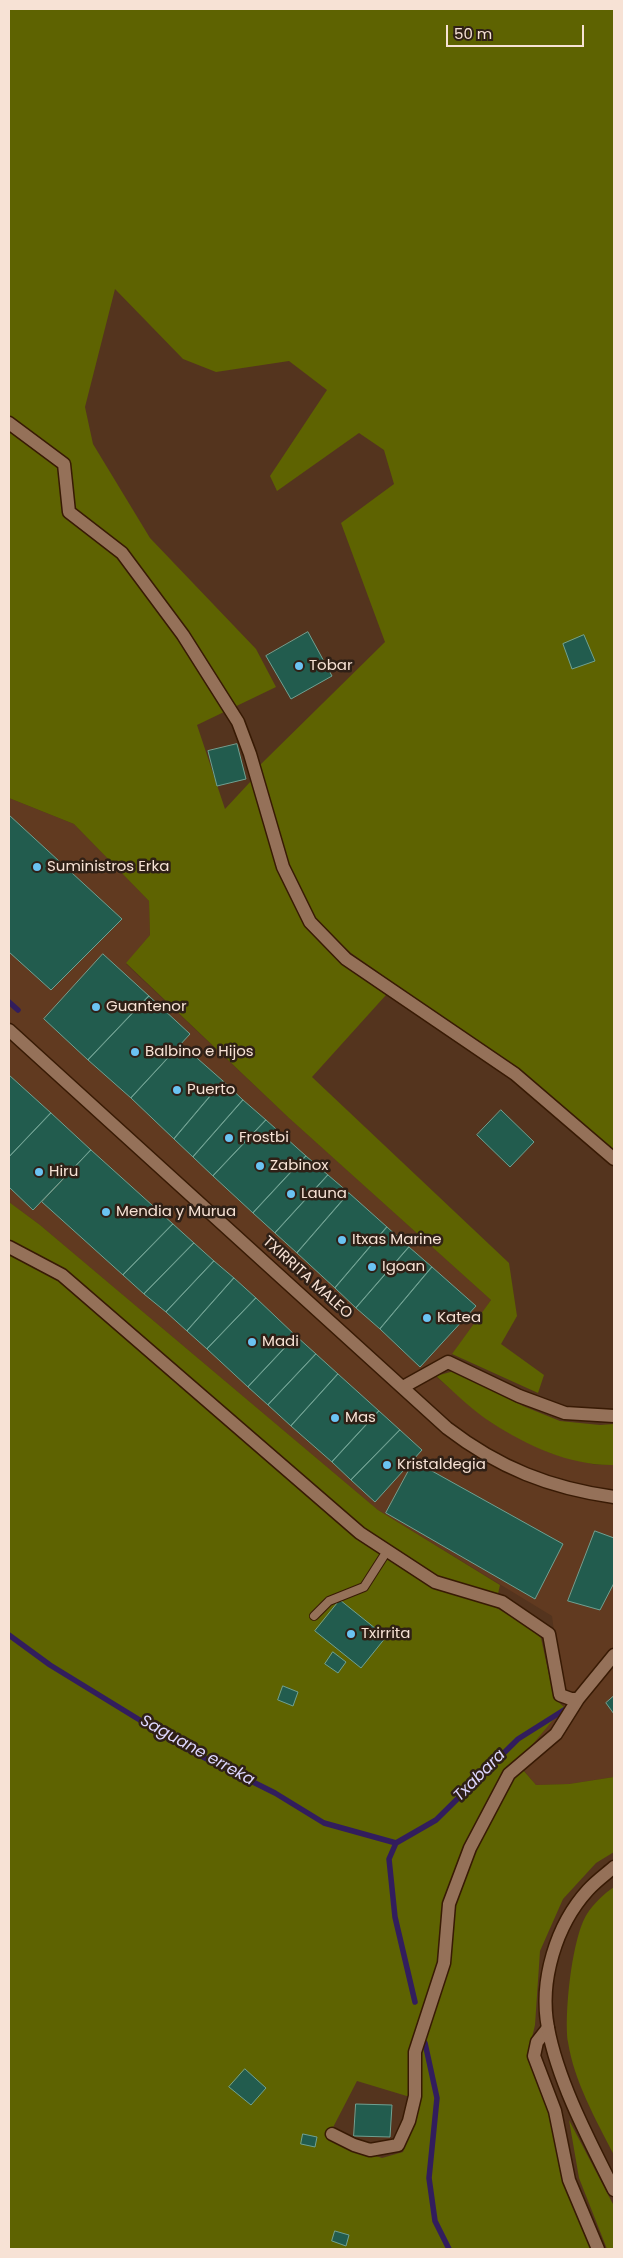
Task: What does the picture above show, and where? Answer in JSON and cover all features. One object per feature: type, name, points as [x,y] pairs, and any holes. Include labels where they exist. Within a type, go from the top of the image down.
[{"type":"street","points":[[9,424],[64,464],[68,512],[122,553],[183,635],[238,722],[250,754],[283,867],[310,922],[346,960],[515,1074],[614,1159]]},
{"type":"street","name":"TXIRRITA MALEO","points":[[9,1030],[448,1428],[491,1458],[540,1480],[565,1488],[614,1497]]},
{"type":"street","points":[[9,1248],[62,1275],[360,1533],[435,1582],[502,1602],[549,1634],[560,1695],[571,1699],[578,1699]]},
{"type":"street","points":[[403,1388],[448,1362],[519,1396],[565,1413],[614,1416]]},
{"type":"street","points":[[332,2134],[354,2145],[370,2150],[398,2145],[409,2121],[415,2096],[415,2052],[444,1963],[449,1904],[470,1848],[509,1774],[556,1734],[578,1699],[614,1655]]},
{"type":"street","points":[[614,1867],[588,1890],[565,1923],[552,1955],[546,1992],[548,2028],[557,2061],[590,2143],[614,2190]]},
{"type":"street","points":[[548,2028],[537,2042],[534,2056],[555,2111],[569,2180],[598,2249]]},
{"type":"lane","points":[[314,1616],[329,1601],[364,1587],[387,1551]]},
{"type":"shaded area","points":[[9,9],[614,9],[614,1151],[518,1071],[351,953],[314,919],[288,864],[260,765],[385,642],[341,523],[394,484],[384,450],[359,433],[277,491],[270,476],[327,390],[289,361],[216,372],[183,359],[115,289],[85,407],[93,444],[150,538],[256,649],[276,687],[197,725],[225,809],[251,781],[280,870],[304,925],[341,963],[386,995],[312,1077],[509,1263],[517,1316],[501,1344],[544,1375],[538,1393],[452,1354],[491,1300],[289,1118],[126,963],[150,935],[149,901],[74,824],[9,798]]},
{"type":"shaded area","points":[[9,798],[74,824],[149,901],[150,935],[126,964],[289,1118],[491,1300],[436,1377],[492,1423],[550,1453],[596,1465],[614,1465],[614,1777],[569,1784],[536,1785],[517,1762],[564,1707],[552,1616],[378,1510],[40,1225],[9,1202]]},
{"type":"shaded area","points":[[9,1202],[40,1225],[378,1510],[500,1585],[495,1607],[527,1626],[541,1638],[554,1698],[564,1707],[517,1763],[536,1785],[569,1784],[614,1777],[614,1852],[596,1863],[563,1899],[540,1951],[535,2025],[527,2058],[548,2107],[592,2249],[9,2249]],"holes":[[[357,2081],[420,2100],[403,2152],[382,2158],[327,2139]]]},
{"type":"shaded area","points":[[454,1371],[523,1406],[560,1421],[600,1425],[614,1424],[614,1465],[582,1462],[550,1453],[535,1447],[492,1423],[463,1401],[436,1376]]},
{"type":"shaded area","points":[[614,1887],[614,2155],[580,2086],[575,2071],[568,2042],[567,2013],[573,1957],[582,1925],[592,1906]]},
{"type":"shaded area","points":[[569,2120],[614,2206],[614,2249],[607,2249],[579,2178]]},
{"type":"building","name":"Tobar","points":[[308,632],[332,676],[291,699],[266,656]]},
{"type":"building","points":[[584,635],[595,661],[572,669],[563,644]]},
{"type":"building","points":[[237,744],[246,779],[217,786],[208,751]]},
{"type":"building","name":"Suministros Erka","points":[[9,815],[122,919],[51,990],[9,952]]},
{"type":"building","name":"Guantenor","points":[[103,954],[149,996],[88,1060],[44,1019]]},
{"type":"building","name":"Balbino e Hijos","points":[[149,996],[190,1034],[131,1098],[88,1060]]},
{"type":"building","name":"Puerto","points":[[181,1044],[223,1081],[174,1139],[131,1098]]},
{"type":"building","points":[[9,1075],[51,1113],[9,1157]]},
{"type":"building","points":[[223,1081],[243,1100],[193,1157],[174,1139]]},
{"type":"building","name":"Frostbi","points":[[243,1100],[266,1120],[213,1176],[193,1157]]},
{"type":"building","points":[[501,1110],[534,1142],[510,1167],[477,1135]]},
{"type":"building","name":"Hiru","points":[[51,1113],[91,1150],[33,1210],[9,1187],[9,1157]]},
{"type":"building","name":"Zabinox","points":[[266,1120],[306,1156],[253,1213],[213,1176]]},
{"type":"building","name":"Mendia y Murua","points":[[91,1150],[173,1224],[123,1275],[42,1202]]},
{"type":"building","name":"Launa","points":[[306,1156],[328,1175],[275,1233],[253,1213]]},
{"type":"building","points":[[328,1175],[349,1193],[297,1253],[275,1233]]},
{"type":"building","name":"Itxas Marine","points":[[349,1193],[387,1227],[335,1288],[297,1253]]},
{"type":"building","points":[[173,1224],[194,1243],[144,1294],[123,1275]]},
{"type":"building","name":"Igoan","points":[[387,1227],[409,1247],[356,1308],[335,1288]]},
{"type":"building","points":[[194,1243],[214,1261],[166,1312],[144,1294]]},
{"type":"building","points":[[409,1247],[432,1267],[380,1329],[356,1308]]},
{"type":"building","points":[[214,1261],[234,1278],[187,1331],[166,1312]]},
{"type":"building","name":"Katea","points":[[432,1267],[476,1306],[420,1367],[380,1329]]},
{"type":"building","points":[[234,1278],[256,1298],[207,1349],[187,1331]]},
{"type":"building","name":"Madi","points":[[256,1298],[296,1336],[248,1387],[207,1349]]},
{"type":"building","points":[[296,1336],[316,1354],[268,1405],[248,1387]]},
{"type":"building","points":[[316,1354],[338,1374],[291,1426],[268,1405]]},
{"type":"building","name":"Mas","points":[[338,1374],[379,1411],[332,1462],[291,1426]]},
{"type":"building","points":[[379,1411],[400,1430],[351,1480],[332,1462]]},
{"type":"building","name":"Kristaldegia","points":[[400,1430],[422,1450],[375,1502],[351,1480]]},
{"type":"building","points":[[414,1461],[563,1544],[535,1599],[386,1513]]},
{"type":"building","points":[[595,1531],[614,1538],[614,1583],[600,1610],[568,1601]]},
{"type":"building","name":"Txirrita","points":[[340,1600],[386,1637],[361,1668],[315,1631]]},
{"type":"building","points":[[333,1652],[346,1662],[338,1673],[325,1664]]},
{"type":"building","points":[[283,1686],[298,1692],[293,1706],[278,1700]]},
{"type":"building","points":[[614,1696],[614,1714],[606,1703]]},
{"type":"building","points":[[245,2069],[266,2088],[251,2105],[229,2087]]},
{"type":"building","points":[[356,2104],[392,2105],[390,2137],[354,2136]]},
{"type":"building","points":[[303,2134],[317,2137],[315,2147],[301,2144]]},
{"type":"building","points":[[335,2231],[349,2235],[346,2246],[332,2241]]},
{"type":"waterway","points":[[9,1002],[18,1010]]},
{"type":"waterway","name":"Saguane erreka","points":[[9,1635],[50,1665],[187,1749],[275,1793],[324,1823],[396,1843]]},
{"type":"waterway","name":"Txabara","points":[[396,1843],[436,1820],[518,1739],[564,1710]]},
{"type":"waterway","points":[[396,1843],[389,1859],[395,1917],[415,2002]]},
{"type":"waterway","points":[[425,2043],[437,2098],[429,2178],[435,2221],[449,2249]]},
{"type":"place","name":"Tobar","points":[[299,666]]},
{"type":"place","name":"Suministros Erka","points":[[37,867]]},
{"type":"place","name":"Guantenor","points":[[96,1007]]},
{"type":"place","name":"Balbino e Hijos","points":[[135,1052]]},
{"type":"place","name":"Puerto","points":[[177,1090]]},
{"type":"place","name":"Frostbi","points":[[229,1138]]},
{"type":"place","name":"Zabinox","points":[[260,1166]]},
{"type":"place","name":"Hiru","points":[[39,1172]]},
{"type":"place","name":"Launa","points":[[291,1194]]},
{"type":"place","name":"Mendia y Murua","points":[[106,1212]]},
{"type":"place","name":"Itxas Marine","points":[[342,1240]]},
{"type":"place","name":"Igoan","points":[[372,1267]]},
{"type":"place","name":"Katea","points":[[427,1318]]},
{"type":"place","name":"Madi","points":[[252,1342]]},
{"type":"place","name":"Mas","points":[[335,1418]]},
{"type":"place","name":"Kristaldegia","points":[[387,1465]]},
{"type":"place","name":"Txirrita","points":[[351,1634]]}]
